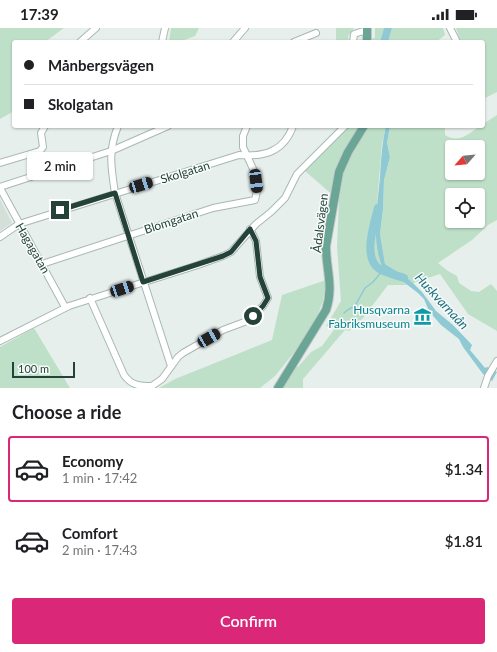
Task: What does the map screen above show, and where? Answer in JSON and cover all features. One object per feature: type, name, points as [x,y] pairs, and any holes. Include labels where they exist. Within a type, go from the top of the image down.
[{"type":"main road","points":[[367,29],[367,40]]},
{"type":"main road","name":"Ådalsvägen","points":[[278,388],[326,310],[331,286],[326,257],[326,246],[339,172],[348,152],[363,128]]},
{"type":"street","points":[[82,40],[96,28]]},
{"type":"street","points":[[162,40],[165,28]]},
{"type":"street","points":[[235,40],[245,28]]},
{"type":"street","points":[[450,28],[456,40]]},
{"type":"street","points":[[353,40],[354,34],[367,29]]},
{"type":"street","points":[[299,40],[316,33]]},
{"type":"street","points":[[0,163],[40,151],[43,147],[41,133],[44,128]]},
{"type":"street","points":[[117,128],[111,151],[111,169],[115,193],[171,366]]},
{"type":"street","points":[[0,188],[111,151],[163,128]]},
{"type":"street","points":[[246,128],[243,136],[243,146],[248,156]]},
{"type":"street","name":"Skolgatan","points":[[0,237],[19,224],[115,193],[239,155],[259,155],[270,152],[278,148],[290,135],[293,128]]},
{"type":"street","points":[[0,341],[65,308],[90,298],[223,256],[231,252],[250,229],[271,212],[284,198],[298,174],[343,128]]},
{"type":"street","name":"Blomgatan","points":[[42,264],[212,208],[255,200],[257,191],[254,171],[248,156]]},
{"type":"street","name":"Hagagatan","points":[[0,188],[65,308]]},
{"type":"street","points":[[90,298],[124,375],[135,385],[150,387],[162,379],[183,353],[223,330],[247,320],[263,306],[268,298],[260,277],[256,241],[250,229]]},
{"type":"street","points":[[484,388],[496,362]]},
{"type":"shaded area","points":[[0,199],[12,223],[0,231]]},
{"type":"green space","points":[[0,28],[64,28],[48,40],[12,40],[12,112],[0,119]]},
{"type":"green space","points":[[171,28],[199,28],[195,36],[184,40],[169,40]]},
{"type":"green space","points":[[336,28],[354,28],[348,36],[349,40],[336,40]]},
{"type":"green space","points":[[375,28],[384,28],[381,40],[356,40],[375,38]]},
{"type":"green space","points":[[392,28],[443,28],[445,35],[439,40],[389,40]]},
{"type":"green space","points":[[456,28],[497,28],[497,92],[485,98],[485,40],[460,40]]},
{"type":"green space","points":[[497,115],[497,220],[485,228],[485,188],[445,188],[445,228],[485,228],[472,240],[438,263],[457,276],[459,283],[471,291],[479,292],[491,284],[497,291],[497,331],[468,314],[440,274],[413,283],[385,264],[380,234],[384,180],[390,157],[387,143],[390,128],[445,128],[445,135],[450,138],[455,139],[463,137],[477,128],[485,128],[485,123]]},
{"type":"green space","points":[[348,128],[386,128],[382,144],[375,227],[383,269],[393,274],[407,285],[388,285],[363,318],[349,331],[345,330],[303,379],[303,388],[283,388],[296,367],[298,367],[311,352],[322,346],[336,327],[326,326],[341,301],[337,247],[339,199],[305,171]]},
{"type":"green space","points":[[326,280],[323,301],[317,316],[300,345],[275,376],[260,388],[159,388],[175,379],[272,340],[282,295]]},
{"type":"green space","points":[[34,328],[70,388],[0,388],[0,347]]},
{"type":"water","points":[[384,28],[392,28],[389,40],[381,40]]},
{"type":"water","name":"Huskvarnaån","points":[[386,128],[390,128],[387,143],[390,157],[384,180],[380,234],[385,264],[413,283],[422,292],[436,311],[453,325],[472,345],[470,350],[485,368],[487,367],[497,372],[492,381],[483,374],[463,347],[459,339],[441,325],[429,311],[424,299],[393,274],[383,269],[377,247],[376,213]]},
{"type":"waterway","name":"Huskvarnaån","points":[[378,208],[372,231],[370,248],[371,256],[378,268],[387,273],[404,278]]},
{"type":"waterway","points":[[344,313],[355,306],[365,288],[373,282],[383,270]]},
{"type":"place","name":"Husqvarna Fabriksmuseum","points":[[423,316]]},
{"type":"route","points":[[60,210],[115,193],[143,282],[223,256],[231,252],[238,245],[250,229],[256,241],[260,277],[268,298],[263,306],[253,316]]}]
